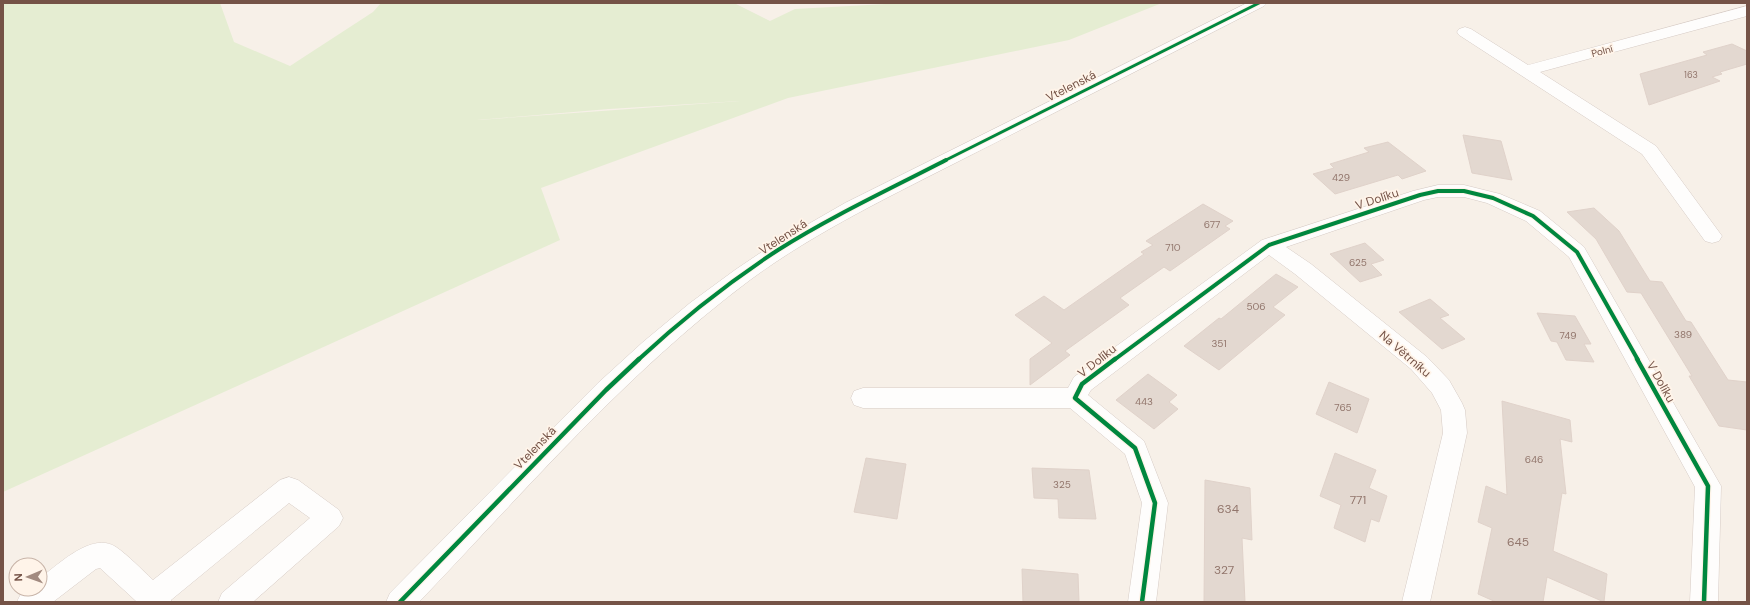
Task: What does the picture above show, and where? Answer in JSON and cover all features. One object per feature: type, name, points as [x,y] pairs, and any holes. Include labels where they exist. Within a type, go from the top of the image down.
[{"type":"street","name":"Vtelenská","points":[[400,602],[612,385],[651,348],[698,309],[749,271],[815,228],[870,198],[1259,3]]},
{"type":"street","name":"Polní","points":[[1526,71],[1747,11]]},
{"type":"street","points":[[1465,32],[1649,150],[1712,236]]},
{"type":"street","name":"V Dolíku","points":[[1075,398],[1082,384],[1269,245],[1420,195],[1438,191],[1464,191],[1493,198],[1533,216],[1554,232],[1576,252],[1708,486],[1704,602]]},
{"type":"street","name":"Na Větrníku","points":[[1269,245],[1303,269],[1419,363],[1440,387],[1453,410],[1455,434],[1416,602]]},
{"type":"street","points":[[862,398],[1075,398],[1135,448],[1155,503],[1142,602]]},
{"type":"street","points":[[31,602],[90,557],[105,555],[154,600],[289,488],[330,518],[232,602]]},
{"type":"green space","points":[[3,3],[220,3],[234,42],[290,66],[373,12],[381,3],[734,3],[770,21],[795,9],[904,3],[1162,3],[1069,40],[788,98],[541,188],[560,240],[3,492]],"holes":[[[740,101],[477,120],[609,109]]]},
{"type":"building","points":[[1732,44],[1747,51],[1747,64],[1720,72],[1722,74],[1712,77],[1720,81],[1649,105],[1640,74],[1707,55],[1703,52]]},
{"type":"building","points":[[1463,135],[1501,141],[1512,180],[1472,173]]},
{"type":"building","points":[[1388,142],[1426,171],[1402,179],[1398,175],[1335,194],[1313,174],[1334,168],[1330,164],[1369,152],[1364,148]]},
{"type":"building","points":[[1203,204],[1233,221],[1225,226],[1230,229],[1170,271],[1164,267],[1120,298],[1129,305],[1065,351],[1070,355],[1030,385],[1030,359],[1052,343],[1015,315],[1044,296],[1064,310],[1144,254],[1141,252],[1153,245],[1146,241]]},
{"type":"building","points":[[1594,208],[1619,231],[1650,281],[1662,282],[1686,321],[1691,322],[1728,380],[1747,382],[1747,430],[1719,426],[1689,376],[1692,376],[1641,293],[1627,292],[1596,239],[1567,212]]},
{"type":"building","points":[[1365,243],[1384,260],[1371,264],[1382,275],[1360,282],[1330,254]]},
{"type":"building","points":[[1276,274],[1298,287],[1273,307],[1285,315],[1219,370],[1184,346],[1219,318],[1221,319]]},
{"type":"building","points":[[1430,299],[1449,315],[1440,318],[1465,339],[1442,349],[1399,312]]},
{"type":"building","points":[[1537,313],[1575,316],[1591,344],[1584,344],[1594,362],[1566,360],[1557,342],[1551,341]]},
{"type":"building","points":[[1148,374],[1177,395],[1169,402],[1178,409],[1154,429],[1116,400]]},
{"type":"building","points":[[1329,382],[1369,399],[1357,433],[1316,414]]},
{"type":"building","points":[[1502,401],[1570,420],[1572,442],[1560,439],[1566,494],[1562,493],[1553,551],[1607,574],[1604,602],[1547,577],[1543,602],[1496,602],[1478,594],[1492,528],[1478,522],[1486,486],[1507,495]]},
{"type":"building","points":[[1335,453],[1376,470],[1369,488],[1387,496],[1379,522],[1371,519],[1365,542],[1334,528],[1341,505],[1320,496]]},
{"type":"building","points":[[866,458],[906,464],[897,519],[854,512]]},
{"type":"building","points":[[1032,468],[1089,470],[1096,519],[1059,518],[1058,499],[1034,498]]},
{"type":"building","points":[[1205,480],[1250,488],[1252,540],[1242,538],[1245,602],[1204,602]]},
{"type":"building","points":[[1022,569],[1078,574],[1079,602],[1023,602]]},
{"type":"cycle path","points":[[400,602],[606,390],[651,348],[698,309],[743,275],[779,250],[852,208],[1259,3]]},
{"type":"cycle path","points":[[1142,602],[1155,503],[1135,448],[1075,398],[1082,384],[1269,245],[1420,195],[1438,191],[1464,191],[1493,198],[1533,216],[1577,252],[1708,486],[1704,602]]}]
